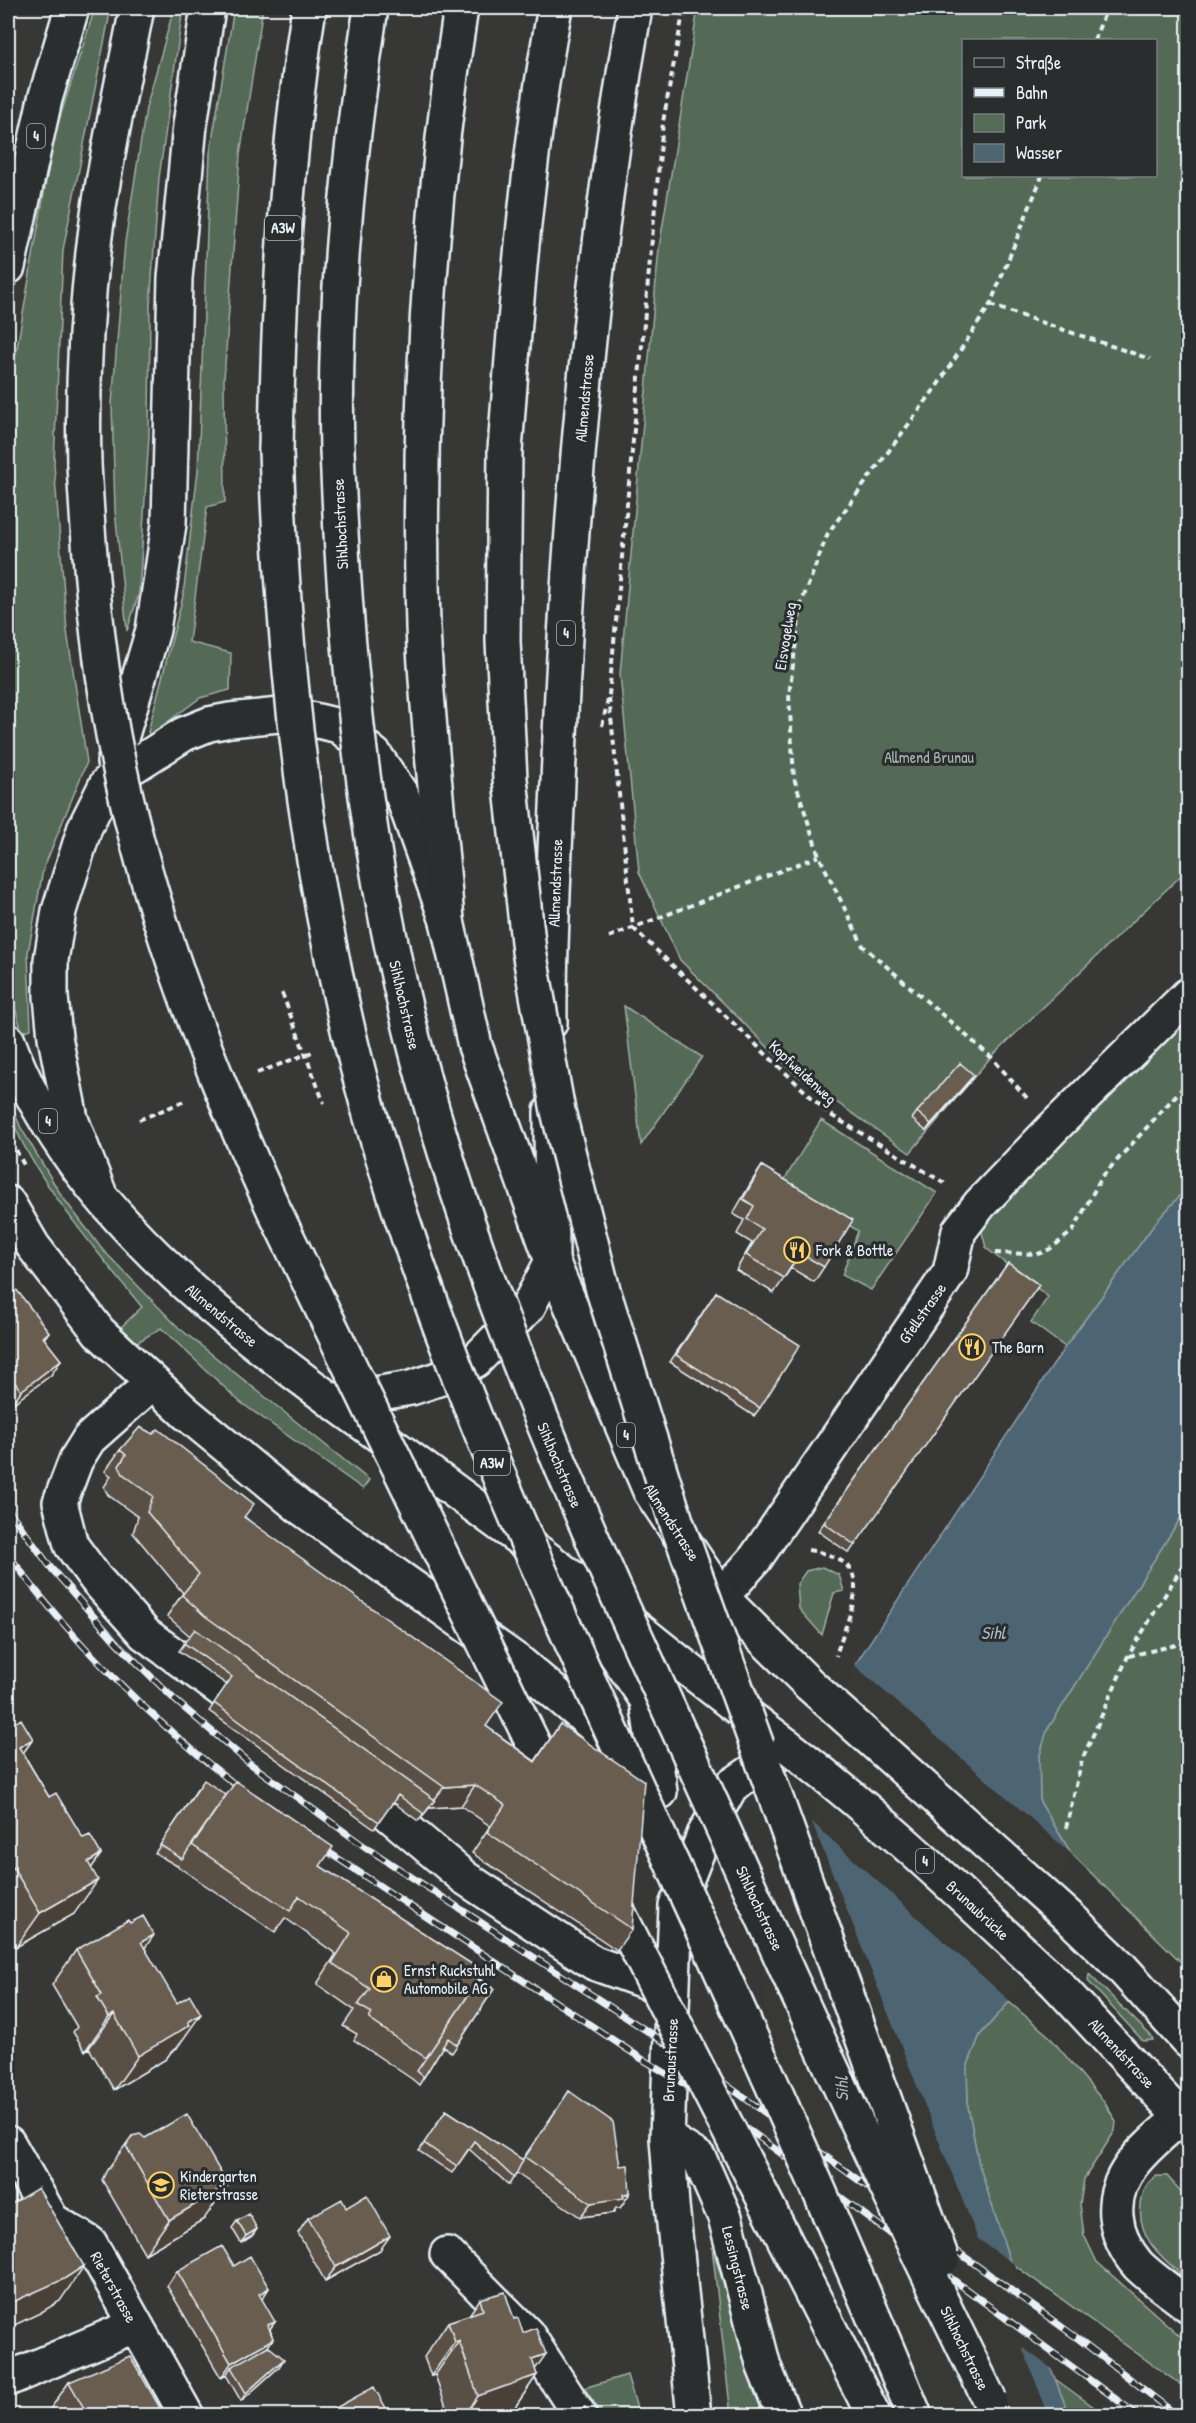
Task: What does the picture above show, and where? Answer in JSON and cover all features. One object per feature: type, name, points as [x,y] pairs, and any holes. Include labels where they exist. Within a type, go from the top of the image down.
[{"type":"main road","name":"4","points":[[8,267],[45,99],[72,8]]},
{"type":"main road","points":[[137,8],[98,214],[84,358],[84,464],[93,594],[113,734],[137,842],[188,1002],[240,1137],[569,1818]]},
{"type":"main road","points":[[126,63],[144,8]]},
{"type":"main road","points":[[100,1195],[74,1128],[61,1074],[51,997],[51,969],[59,911],[72,864],[85,827],[107,783],[153,630],[169,524],[175,278],[190,125],[208,8]]},
{"type":"main road","name":"A3W","points":[[309,8],[296,91],[285,203],[278,319],[276,450],[279,549],[289,681],[317,879],[346,1020],[377,1138],[412,1251],[448,1352],[493,1466],[770,2080],[915,2415]]},
{"type":"main road","name":"Sihlhochstrasse","points":[[370,8],[355,116],[344,235],[336,387],[337,449],[346,621],[356,727],[371,834],[392,944],[418,1057],[449,1167],[529,1392],[611,1582],[868,2148],[993,2408]]},
{"type":"main road","points":[[447,921],[423,629],[421,436],[429,282],[450,76],[461,8]]},
{"type":"main road","points":[[555,8],[535,131],[521,246],[505,450],[503,641],[510,779],[529,951],[563,1132],[603,1290],[676,1521],[993,2408]]},
{"type":"main road","name":"Allmendstrasse","points":[[635,8],[612,146],[595,281],[581,419],[563,677],[550,1016],[552,1262],[650,1491],[721,1597],[810,1685],[1071,1919],[1120,1966],[1188,2041]]},
{"type":"main road","points":[[107,783],[184,734],[209,724],[289,714],[339,726],[375,755],[402,795],[447,921],[475,1046],[552,1262],[528,1307],[476,1360],[447,1376],[411,1388],[332,1401]]},
{"type":"main road","name":"Gfellstrasse","points":[[721,1597],[755,1558],[950,1272],[959,1231],[980,1204],[1053,1128],[1188,995]]},
{"type":"main road","name":"Allmendstrasse","points":[[8,1041],[43,1113],[100,1195],[155,1256],[227,1322],[551,1562],[789,1747]]},
{"type":"main road","points":[[8,1203],[33,1246],[99,1332],[153,1382],[300,1507],[520,1664],[659,1781]]},
{"type":"main road","points":[[153,1382],[89,1439],[76,1460],[60,1502],[71,1545],[96,1579],[145,1634],[223,1691]]},
{"type":"main road","points":[[551,1562],[646,1700],[659,1781],[663,1837],[676,1906]]},
{"type":"main road","name":"Brunaustrasse","points":[[694,2415],[667,2138],[676,1906],[704,1835],[731,1786],[789,1747]]},
{"type":"main road","name":"Brunaubrücke","points":[[789,1747],[846,1791],[908,1844],[1055,1982]]},
{"type":"main road","points":[[386,1812],[465,1878],[594,1963],[646,1982],[673,2000]]},
{"type":"main road","points":[[596,1869],[757,2181],[874,2415]]},
{"type":"main road","name":"Allmendstrasse","points":[[1055,1982],[1185,2121]]},
{"type":"main road","points":[[1185,2121],[1132,2163],[1124,2175],[1115,2206],[1118,2236],[1138,2265],[1188,2305]]},
{"type":"main road","name":"Lessingstrasse","points":[[667,2138],[699,2158],[725,2217],[764,2367],[784,2415]]},
{"type":"main road","name":"Rieterstrasse","points":[[8,2143],[52,2220],[90,2243],[187,2415]]},
{"type":"main road","points":[[447,2254],[527,2334],[580,2415]]},
{"type":"main road","points":[[8,2379],[136,2325]]},
{"type":"path","points":[[601,730],[609,695],[663,122],[684,8]]},
{"type":"path","points":[[1094,39],[1107,8]]},
{"type":"path","name":"Eisvogelweg","points":[[1042,177],[990,304],[937,386],[828,533],[801,604],[789,695],[794,777],[819,856],[863,946],[991,1057],[1053,1128]]},
{"type":"path","points":[[990,304],[1150,359]]},
{"type":"path","points":[[609,695],[633,928]]},
{"type":"path","points":[[609,937],[819,856]]},
{"type":"path","name":"Kopfweidenweg","points":[[633,928],[829,1114],[980,1204]]},
{"type":"path","points":[[282,993],[328,1113]]},
{"type":"path","points":[[954,1252],[1038,1254],[1050,1249],[1073,1232],[1101,1178],[1188,1082]]},
{"type":"path","points":[[139,1120],[195,1097]]},
{"type":"path","points":[[1066,1828],[1082,1760],[1128,1656],[1188,1557]]},
{"type":"path","points":[[1128,1656],[1176,1645],[1188,1648]]},
{"type":"green space","points":[[95,8],[111,8],[63,250],[54,464],[67,631],[87,762],[43,870],[28,953],[31,1029],[22,1032],[8,984],[8,399],[54,136]]},
{"type":"green space","points":[[174,8],[183,8],[159,178],[150,306],[149,436],[139,593],[127,631],[115,510],[112,404],[125,242],[146,108]]},
{"type":"green space","points":[[234,8],[263,8],[240,155],[224,379],[225,502],[207,507],[189,642],[231,653],[230,690],[200,698],[150,735],[148,732],[183,596],[198,470],[210,153]]},
{"type":"green space","name":"Allmend Brunau","points":[[698,8],[1188,8],[1188,869],[991,1057],[910,1153],[794,1073],[680,960],[639,872],[620,674],[659,248]]},
{"type":"green space","points":[[624,1006],[702,1057],[641,1145]]},
{"type":"green space","points":[[1188,1018],[1188,1187],[1157,1221],[1065,1347],[1031,1322],[1048,1297],[986,1248],[981,1228],[1048,1153]]},
{"type":"green space","points":[[8,1097],[21,1128],[61,1195],[102,1249],[179,1328],[369,1480],[363,1489],[240,1402],[161,1328],[136,1343],[119,1329],[142,1307],[84,1235],[41,1175],[12,1119]]},
{"type":"green space","points":[[821,1120],[937,1193],[871,1290],[842,1275],[858,1231],[783,1182]]},
{"type":"green space","points":[[1188,1506],[1188,1969],[1071,1853],[1040,1802],[1039,1758],[1047,1730]]},
{"type":"green space","points":[[822,1567],[839,1575],[844,1591],[834,1593],[822,1635],[799,1609],[797,1584],[806,1571]]},
{"type":"green space","points":[[1089,1974],[1153,2040],[1143,2041],[1088,1981]]},
{"type":"green space","points":[[1009,2002],[1049,2036],[1104,2102],[1116,2121],[1115,2131],[1084,2179],[1080,2204],[1084,2235],[1097,2262],[1188,2343],[1188,2390],[1010,2262],[979,2165],[968,2107],[967,2067],[980,2035]]},
{"type":"green space","points":[[1157,2176],[1167,2176],[1188,2199],[1188,2280],[1152,2246],[1142,2224],[1140,2212],[1144,2192],[1148,2183]]},
{"type":"green space","points":[[712,2247],[765,2415],[731,2415]]},
{"type":"green space","points":[[627,2375],[639,2415],[603,2415],[584,2388]]},
{"type":"green space","points":[[1055,2379],[1105,2415],[1069,2415]]},
{"type":"water","name":"Sihl","points":[[1188,1187],[1188,1506],[1047,1730],[1039,1758],[1040,1802],[1071,1853],[1009,2002],[980,2035],[967,2067],[968,2107],[979,2165],[1010,2262],[1069,2415],[847,2415],[810,1836],[856,1663],[1065,1347],[1157,1221]]},
{"type":"pier","points":[[853,1664],[1073,1855],[1012,2003],[812,1822],[978,2239],[1014,2264],[1052,2362],[1052,2369],[1022,2347],[1049,2416],[844,2416],[771,2227],[761,1964],[807,1835]]},
{"type":"building","points":[[960,1063],[974,1075],[931,1124],[917,1112]]},
{"type":"building","points":[[762,1166],[853,1220],[824,1267],[800,1253],[784,1278],[746,1255],[762,1229],[747,1219],[754,1206],[743,1199]]},
{"type":"building","points":[[1008,1263],[1039,1285],[855,1545],[824,1523]]},
{"type":"building","points":[[9,1280],[49,1332],[43,1337],[61,1360],[21,1391],[8,1373]]},
{"type":"building","points":[[716,1292],[800,1345],[760,1408],[676,1355]]},
{"type":"building","points":[[140,1427],[153,1434],[158,1429],[254,1504],[244,1517],[503,1702],[486,1726],[535,1762],[560,1724],[644,1781],[632,1929],[487,1832],[505,1805],[475,1785],[444,1787],[205,1616],[182,1595],[199,1574],[147,1512],[153,1496],[123,1474],[119,1466],[126,1455],[120,1450]]},
{"type":"building","points":[[195,1629],[435,1800],[424,1814],[398,1795],[379,1822],[214,1703],[232,1677],[184,1643]]},
{"type":"building","points":[[8,1710],[15,1723],[21,1719],[33,1739],[19,1747],[49,1797],[56,1793],[83,1838],[90,1835],[101,1854],[88,1862],[98,1880],[40,1913],[8,1859]]},
{"type":"building","points":[[204,1780],[226,1795],[182,1859],[160,1845]]},
{"type":"building","points":[[236,1781],[333,1847],[320,1866],[484,1972],[426,2058],[369,2019],[372,2013],[358,2005],[370,1989],[332,1963],[351,1933],[299,1896],[290,1911],[192,1845]]},
{"type":"building","points":[[143,1916],[154,1935],[141,1942],[177,2003],[190,1995],[201,2014],[188,2022],[190,2025],[138,2056],[114,2014],[109,2017],[97,1997],[102,1995],[76,1950],[128,1920],[130,1923]]},
{"type":"building","points":[[479,1979],[494,1989],[457,2045],[448,2038],[424,2077],[417,2071]]},
{"type":"building","points":[[569,2091],[613,2122],[620,2166],[628,2165],[630,2193],[623,2194],[624,2198],[591,2203],[525,2157]]},
{"type":"building","points":[[446,2110],[523,2160],[514,2178],[474,2141],[457,2166],[424,2143]]},
{"type":"building","points":[[187,2114],[228,2185],[169,2220],[126,2146],[132,2136],[140,2134],[145,2138]]},
{"type":"building","points":[[38,2188],[84,2266],[64,2279],[8,2304],[8,2222],[10,2221],[8,2206]]},
{"type":"building","points":[[367,2195],[390,2236],[336,2267],[308,2218],[342,2199],[346,2208]]},
{"type":"building","points":[[249,2214],[257,2229],[246,2236],[237,2221]]},
{"type":"building","points":[[222,2246],[234,2266],[250,2256],[269,2288],[259,2294],[275,2322],[268,2325],[273,2339],[231,2363],[177,2271]]},
{"type":"building","points":[[505,2292],[514,2319],[518,2318],[523,2333],[536,2328],[546,2354],[532,2359],[537,2375],[478,2396],[459,2341],[455,2342],[448,2322],[483,2310],[480,2299]]},
{"type":"building","points":[[268,2346],[284,2359],[246,2393],[231,2367]]},
{"type":"building","points":[[130,2356],[164,2415],[88,2415],[69,2382]]},
{"type":"building","points":[[374,2387],[390,2415],[323,2415]]},
{"type":"building","points":[[13,2407],[16,2415],[8,2415],[8,2409]]},
{"type":"building","points":[[585,2407],[588,2415],[559,2415]]},
{"type":"railway","points":[[8,1509],[51,1568],[117,1643],[176,1701],[248,1762],[364,1846],[699,2065],[1080,2340],[1178,2416]]},
{"type":"railway","points":[[8,1554],[61,1620],[118,1682],[181,1740],[246,1793]]},
{"type":"railway","points":[[316,1844],[642,2059],[696,2091],[1139,2416]]},
{"type":"place","name":"Fork & Bottle","points":[[797,1250]]},
{"type":"place","name":"The Barn","points":[[972,1347]]},
{"type":"place","name":"Ernst Ruckstuhl Automobile AG","points":[[384,1979]]},
{"type":"place","name":"Kindergarten Rieterstrasse","points":[[161,2185]]}]
